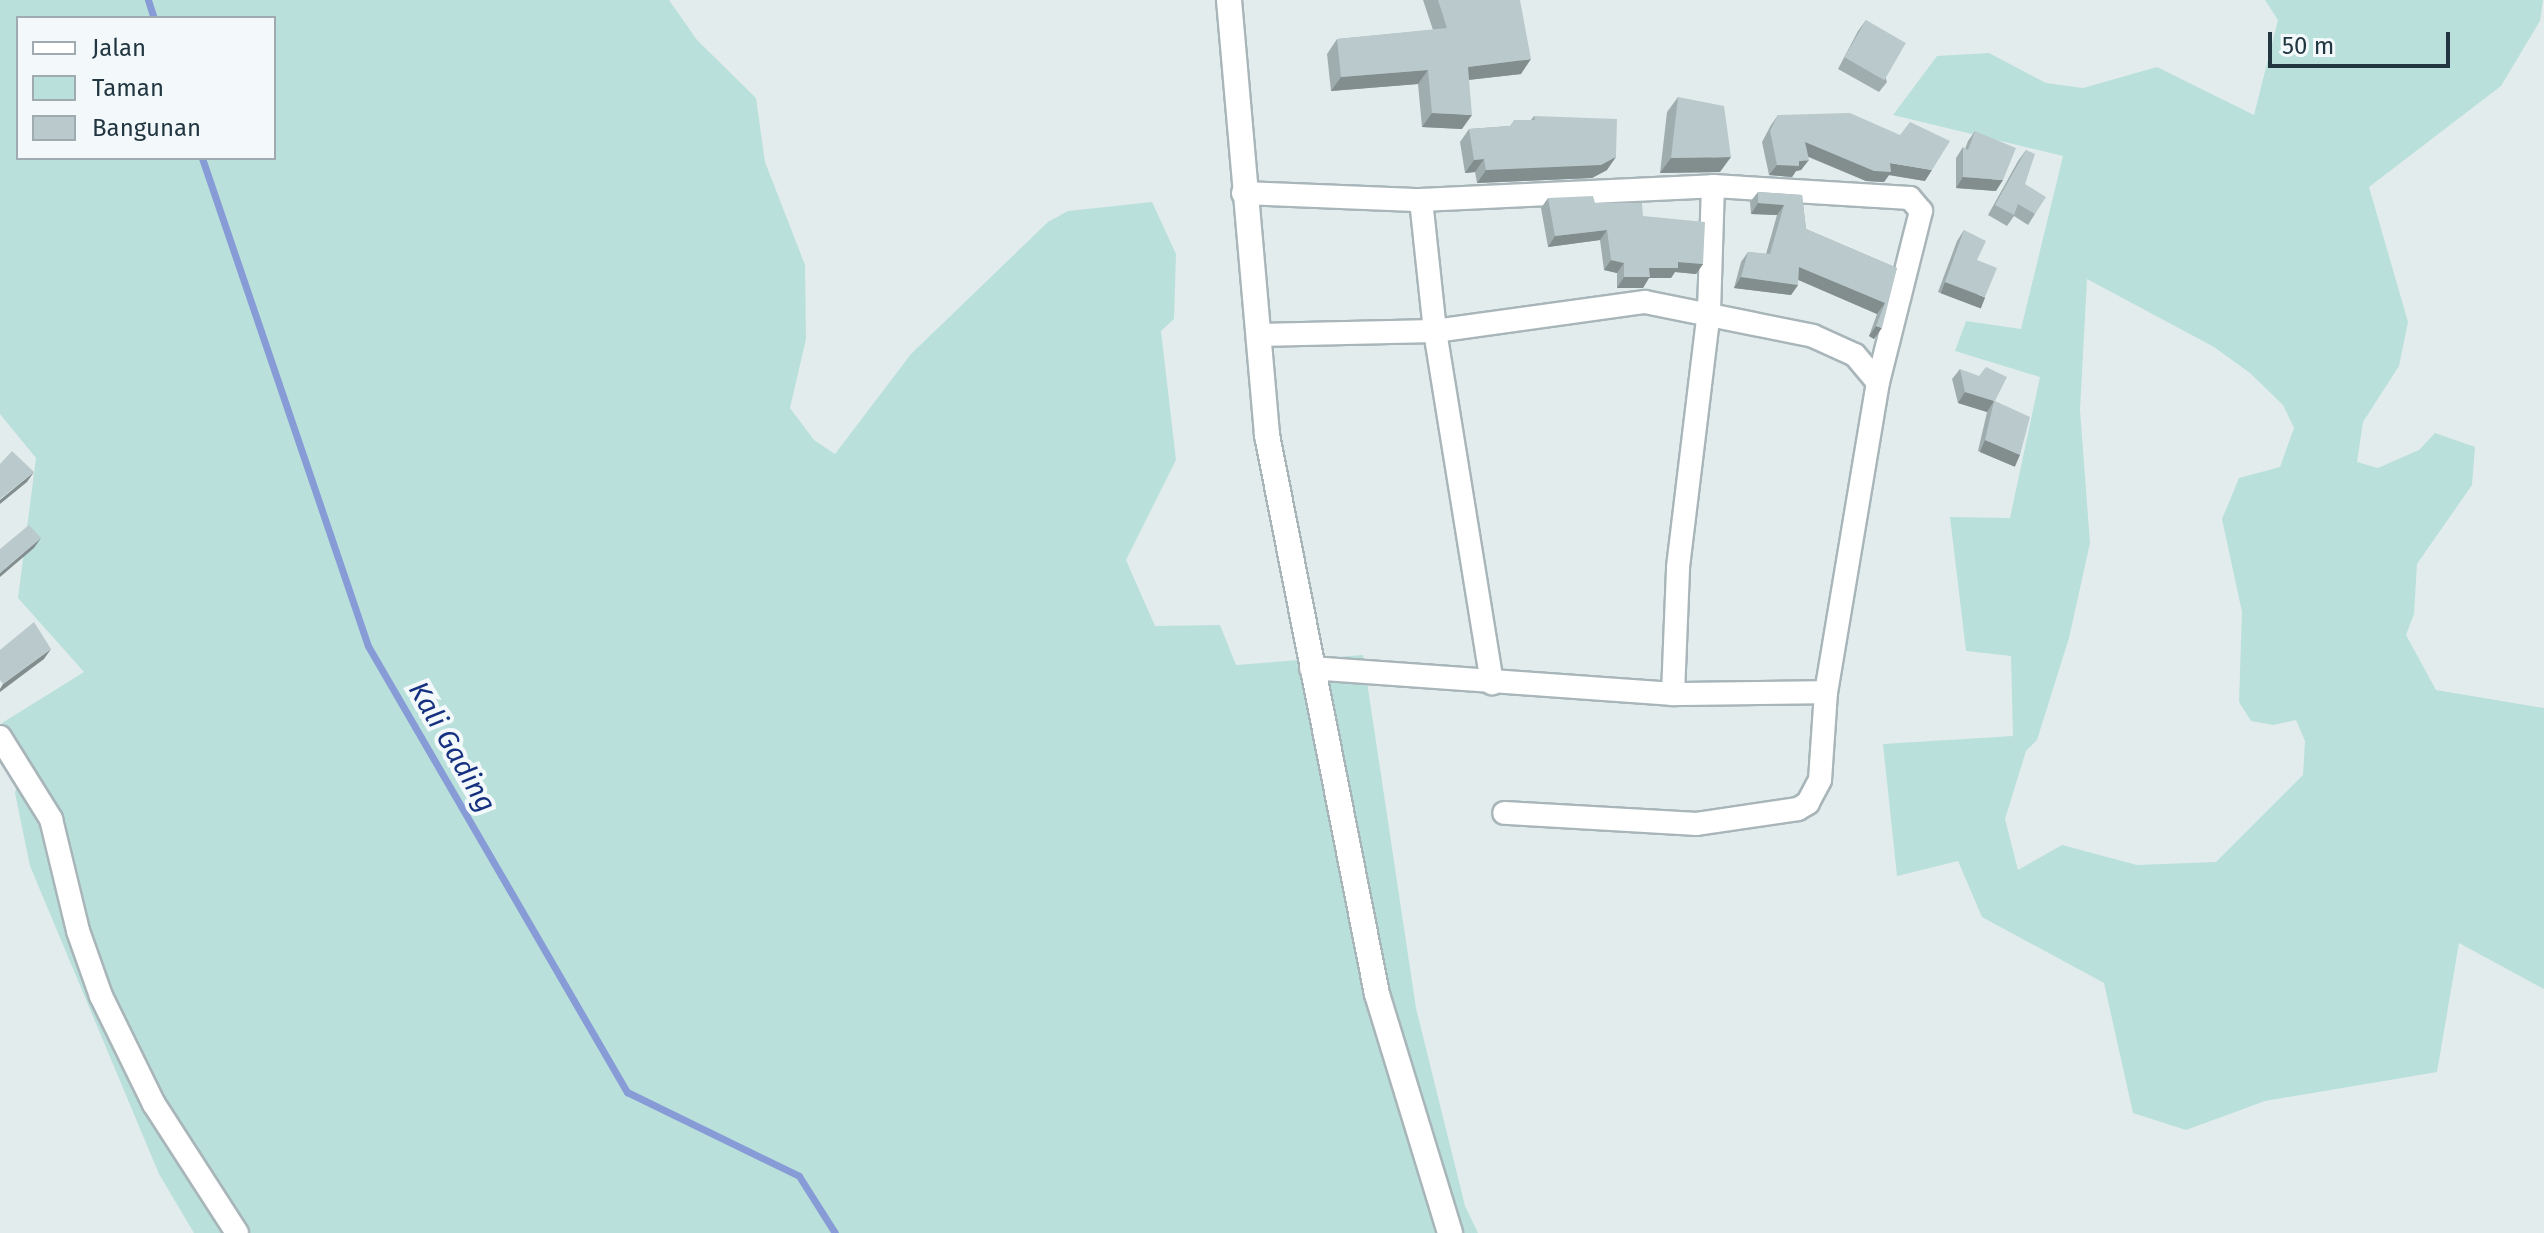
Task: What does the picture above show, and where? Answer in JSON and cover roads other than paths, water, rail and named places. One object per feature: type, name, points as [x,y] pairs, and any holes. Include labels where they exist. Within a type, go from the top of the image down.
[{"type":"street","points":[[1229,0],[1243,193],[1267,435],[1377,994],[1450,1233]]},
{"type":"street","points":[[1243,193],[1421,200],[1713,186],[1803,189],[1917,202],[1921,211],[1878,382],[1826,692],[1820,780],[1808,803],[1798,809],[1697,824],[1504,813]]},
{"type":"street","points":[[1673,694],[1678,567],[1709,312],[1713,186]]},
{"type":"street","points":[[1421,200],[1435,331],[1492,683]]},
{"type":"street","points":[[1258,335],[1435,331],[1605,304],[1645,302],[1709,312],[1836,345],[1870,367],[1878,382]]},
{"type":"street","points":[[1311,668],[1673,694],[1826,692]]},
{"type":"street","points":[[0,737],[51,819],[78,931],[101,996],[154,1104],[237,1233]]},
{"type":"waterway","name":"Kali Gading","points":[[148,0],[153,16]]},
{"type":"waterway","name":"Kali Gading","points":[[203,160],[368,646],[627,1092],[799,1176],[835,1233]]}]
